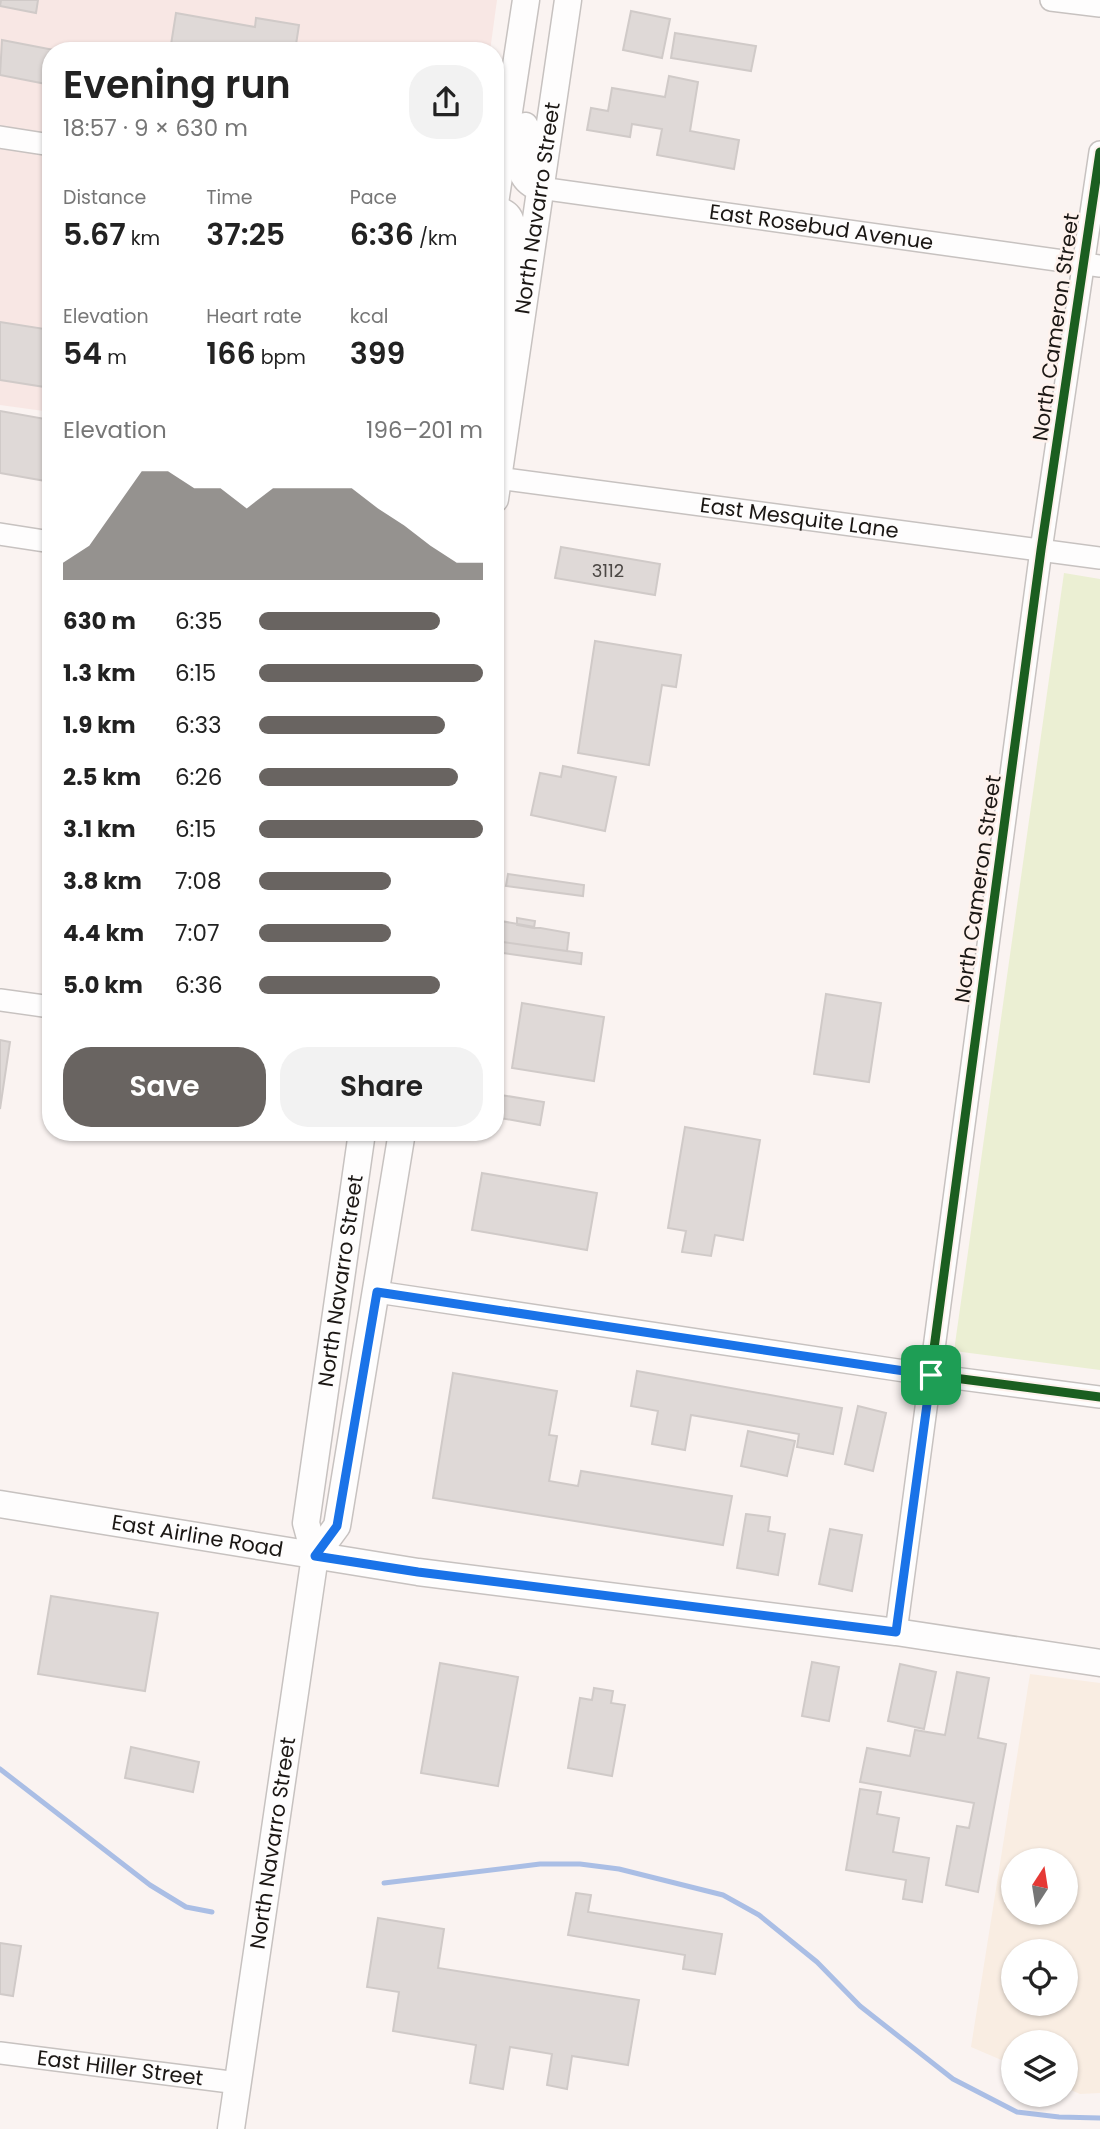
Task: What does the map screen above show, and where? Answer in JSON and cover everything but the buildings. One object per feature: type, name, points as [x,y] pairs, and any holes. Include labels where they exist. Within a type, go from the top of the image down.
[{"type":"main road","name":"North Navarro Street","points":[[504,144],[526,0]]},
{"type":"main road","points":[[535,0],[539,12],[521,160],[522,175],[527,183],[540,188]]},
{"type":"main road","name":"North Navarro Street","points":[[504,439],[568,0]]},
{"type":"main road","points":[[504,211],[511,219],[513,231],[504,297]]},
{"type":"main road","name":"North Navarro Street","points":[[231,2129],[315,1556],[306,1523],[361,1141]]},
{"type":"main road","name":"North Navarro Street","points":[[315,1556],[337,1526],[401,1141]]},
{"type":"main road","name":"East Airline Road","points":[[0,1504],[418,1572],[896,1632],[1100,1663]]},
{"type":"street","points":[[1051,0],[1100,6]]},
{"type":"street","points":[[0,138],[42,144]]},
{"type":"street","name":"North Cameron Street","points":[[896,1632],[1041,550],[1091,265],[1100,152]]},
{"type":"street","name":"East Rosebud Avenue","points":[[540,188],[1091,265]]},
{"type":"street","name":"East Mesquite Lane","points":[[504,489],[1100,558]]},
{"type":"street","points":[[0,534],[42,541]]},
{"type":"street","points":[[0,1000],[42,1006]]},
{"type":"street","points":[[377,1292],[931,1375],[1100,1397]]},
{"type":"street","name":"East Hiller Street","points":[[0,2053],[238,2083]]},
{"type":"shaded area","points":[[0,0],[497,0],[491,42],[42,42],[42,411],[0,405]]},
{"type":"shaded area","points":[[1030,1674],[1100,1683],[1100,2093],[1078,2093],[1078,2030],[1001,2030],[1001,2060],[971,2047],[1001,1857],[1001,1925],[1078,1925],[1078,1848],[1002,1848]]},
{"type":"green space","points":[[1064,573],[1100,579],[1100,1370],[954,1351]]},
{"type":"waterway","points":[[0,1769],[150,1885],[186,1907],[212,1912]]},
{"type":"waterway","points":[[384,1883],[540,1864],[580,1864],[619,1869],[723,1895],[759,1915],[817,1962],[860,2006],[953,2079],[1017,2112],[1100,2118]]},
{"type":"cycle path","points":[[896,1632],[1041,550],[1100,152]]},
{"type":"cycle path","points":[[377,1292],[931,1375],[1100,1397]]},
{"type":"route","points":[[377,1292],[931,1375],[896,1632],[418,1572],[315,1556],[337,1526],[377,1292]]}]
